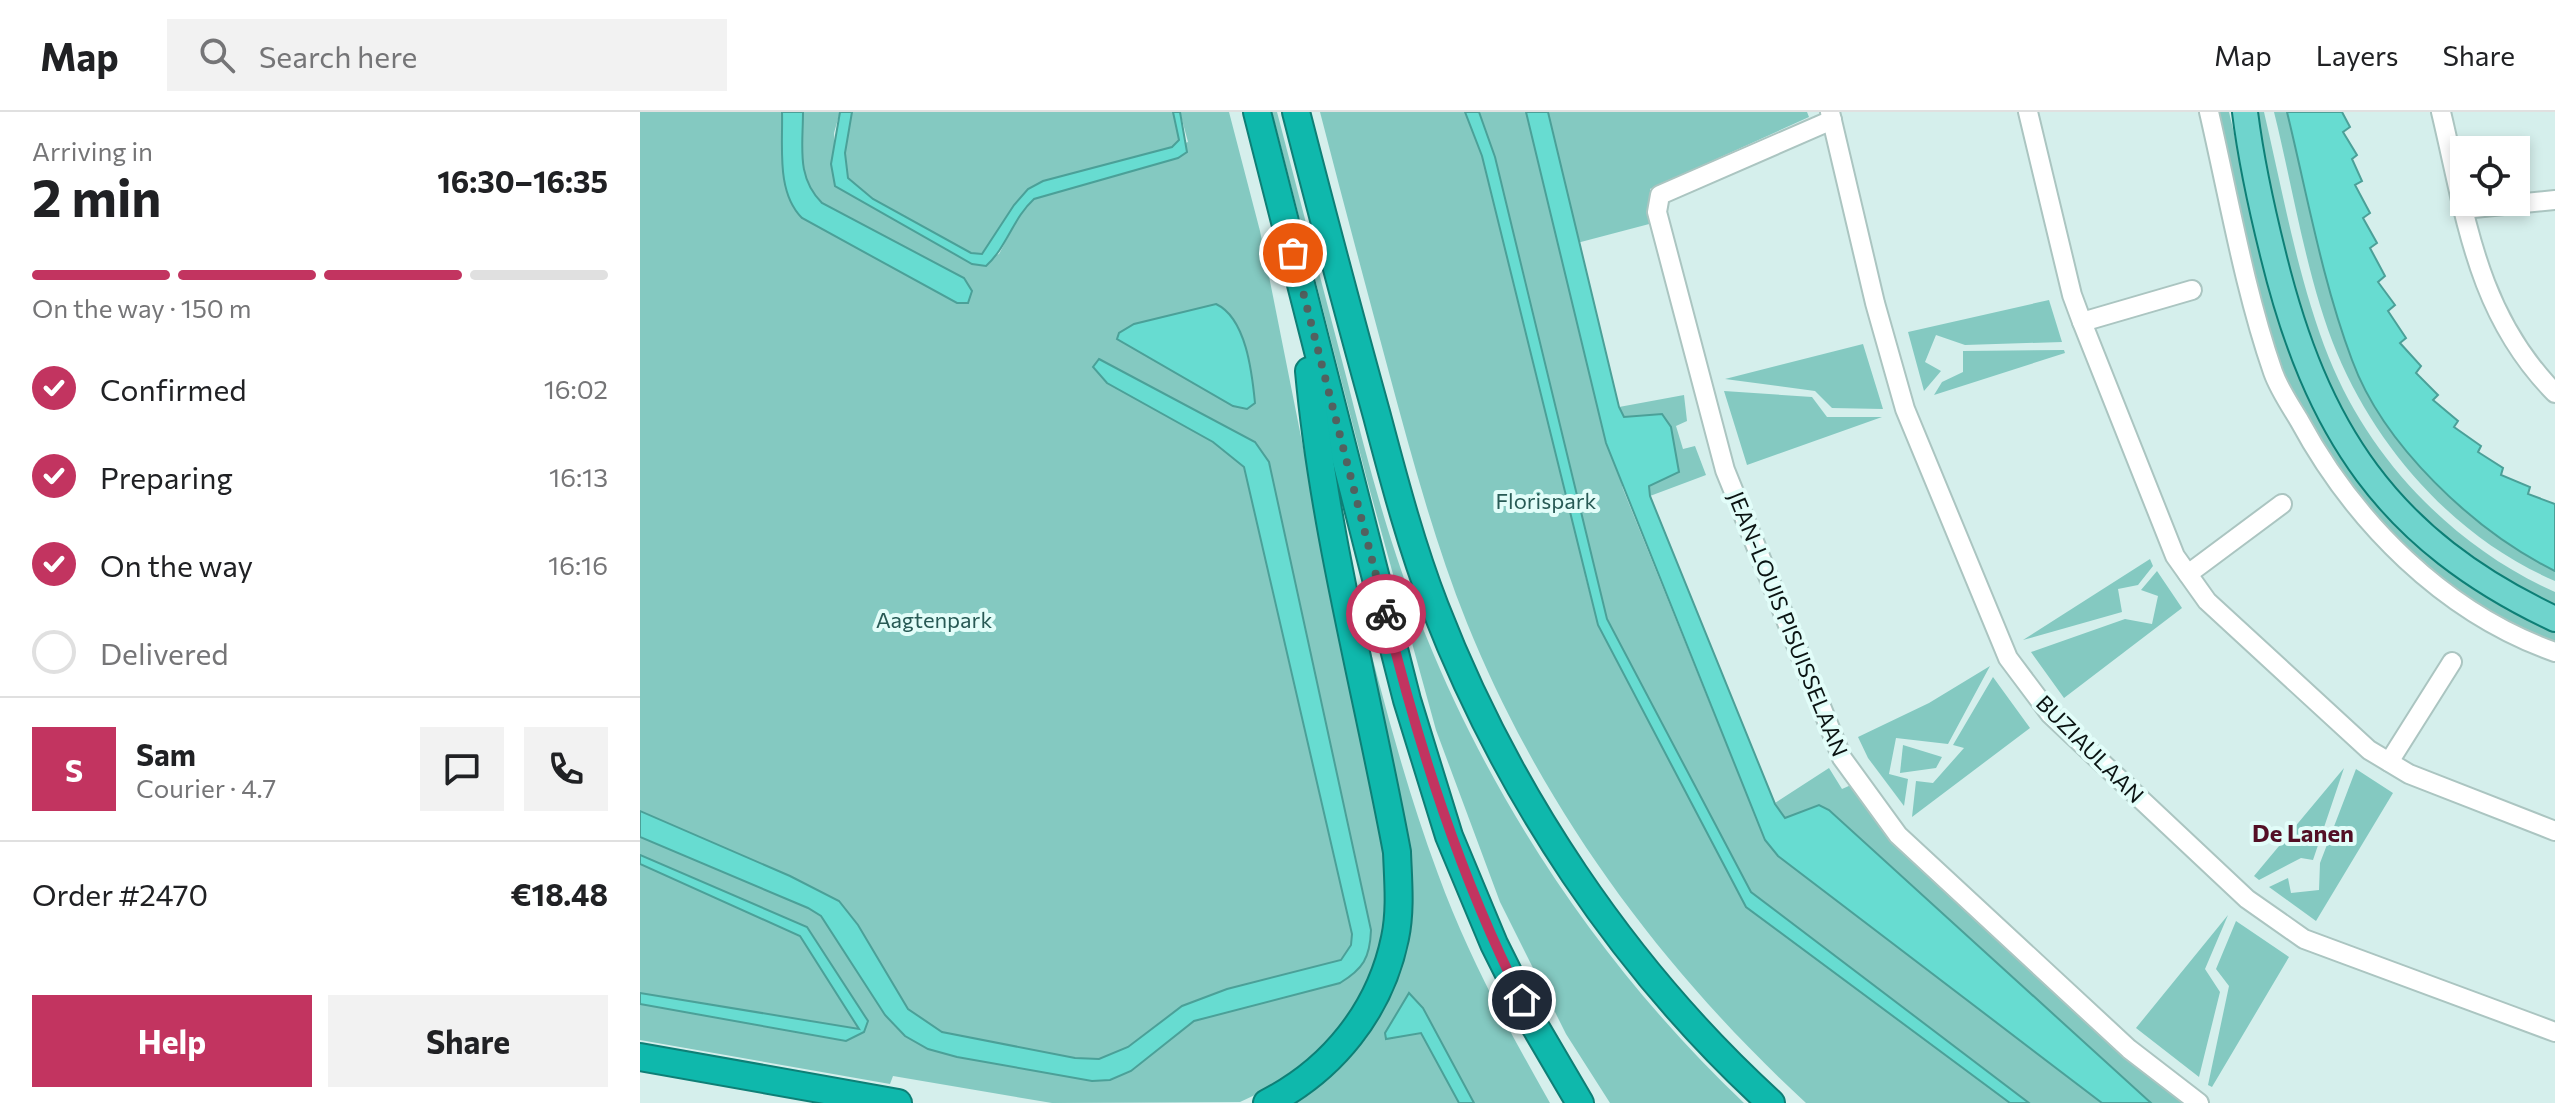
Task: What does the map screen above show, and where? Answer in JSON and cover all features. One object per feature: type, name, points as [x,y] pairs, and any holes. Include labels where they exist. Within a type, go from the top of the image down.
[{"type":"highway","points":[[1257,112],[1407,700],[1449,836],[1494,944],[1536,1028],[1580,1103]]},
{"type":"highway","points":[[1296,112],[1407,526],[1465,679],[1527,797],[1601,912],[1671,1000],[1771,1103]]},
{"type":"highway","points":[[1267,1103],[1311,1077],[1341,1049],[1366,1015],[1387,970],[1396,936],[1399,901],[1392,824],[1316,447],[1300,280]]},
{"type":"highway","points":[[640,1057],[898,1103]]},
{"type":"main road","points":[[2233,112],[2241,147],[2248,155]]},
{"type":"main road","points":[[2245,112],[2250,144],[2248,155],[2293,331],[2311,380],[2363,470],[2394,506],[2467,570],[2508,596],[2555,619]]},
{"type":"street","points":[[2028,112],[2072,295],[2175,556],[2207,601],[2369,750],[2409,774],[2555,831]]},
{"type":"street","points":[[2209,112],[2246,276],[2274,375],[2329,470],[2390,546],[2444,591],[2481,615],[2555,652]]},
{"type":"street","points":[[2441,112],[2450,150]]},
{"type":"street","name":"JEAN-LOUIS PISUISSELAAN","points":[[1831,116],[1660,195],[1657,212],[1725,470],[1842,758],[1898,835],[2129,1049],[2199,1103]]},
{"type":"street","name":"BUZIAULAAN","points":[[1831,116],[1875,303],[1905,409],[2008,658],[2050,714],[2247,899],[2304,939],[2555,1032]]},
{"type":"street","points":[[2530,202],[2555,200]]},
{"type":"street","points":[[2466,216],[2481,275],[2502,325],[2528,365],[2555,393]]},
{"type":"street","points":[[2082,322],[2192,290]]},
{"type":"street","points":[[2188,574],[2282,504]]},
{"type":"street","points":[[2389,762],[2452,662]]},
{"type":"green space","name":"Aagtenpark","points":[[640,112],[782,112],[785,182],[788,195],[802,218],[957,303],[968,303],[972,291],[964,278],[822,203],[805,172],[803,112],[840,112],[834,133],[836,186],[972,264],[999,254],[1023,209],[1034,199],[1188,142],[1180,112],[1229,112],[1260,231],[1386,863],[1384,931],[1376,963],[1353,1011],[1315,1057],[1272,1087],[1240,1102],[1052,1103],[893,1076],[890,1084],[640,1040],[640,1004],[845,1041],[864,1032],[807,927],[640,855],[640,837],[821,916],[881,1006],[910,1037],[928,1049],[1092,1081],[1110,1080],[1131,1071],[1194,1021],[1340,983],[1354,973],[1363,961],[1371,930],[1269,462],[1214,420],[1099,359],[1152,405],[1213,442],[1244,467],[1352,934],[1351,945],[1341,960],[1227,989],[1182,1006],[1128,1047],[1099,1059],[1075,1058],[942,1032],[908,1009],[839,901],[640,811]]},
{"type":"green space","points":[[852,112],[1173,112],[1179,140],[1172,147],[1043,181],[1014,205],[982,254],[971,253],[873,199],[848,178],[845,153]]},
{"type":"green space","points":[[1272,112],[1277,112],[1391,540],[1413,604],[1454,701],[1486,765],[1560,886],[1646,1000],[1744,1103],[1610,1103],[1566,1034],[1500,902],[1436,730],[1367,480]]},
{"type":"green space","name":"Florispark","points":[[1320,112],[1526,112],[1623,489],[1765,840],[1778,856],[2102,1103],[2029,1103],[1751,892],[1607,620],[1595,571],[1585,575],[1598,625],[1746,907],[2010,1103],[1806,1103],[1702,997],[1654,941],[1569,821],[1531,757],[1467,623],[1414,465]]},
{"type":"green space","points":[[1548,112],[1807,112],[1809,117],[1650,189],[1653,223],[1577,243]]},
{"type":"green space","points":[[2213,112],[2229,112],[2258,241],[2284,334],[2299,377],[2318,417],[2339,450],[2434,553],[2490,597],[2555,631],[2555,646],[2484,611],[2442,582],[2384,529],[2334,468],[2295,400],[2268,334]]},
{"type":"green space","points":[[2250,112],[2264,112],[2308,298],[2329,358],[2367,431],[2392,465],[2450,525],[2483,551],[2555,592],[2555,610],[2504,583],[2419,519],[2355,440],[2304,334]]},
{"type":"green space","points":[[2274,112],[2287,112],[2332,299],[2366,392],[2408,454],[2435,482],[2493,533],[2555,571],[2555,581],[2519,563],[2454,516],[2398,457],[2354,389],[2337,353],[2317,296]]},
{"type":"green space","points":[[2049,300],[2062,342],[1965,345],[1936,335],[1925,362],[1941,371],[1924,391],[1908,332]]},
{"type":"green space","points":[[1863,344],[1883,409],[1832,408],[1815,391],[1725,379]]},
{"type":"green space","points":[[2064,350],[2065,353],[1934,395],[1942,382],[1963,372],[1963,351]]},
{"type":"green space","points":[[1724,391],[1812,397],[1827,417],[1882,417],[1747,465]]},
{"type":"green space","points":[[1684,395],[1687,421],[1676,426],[1683,449],[1695,446],[1706,475],[1650,496],[1648,486],[1679,472],[1671,427],[1624,417],[1619,407]]},
{"type":"green space","points":[[2150,559],[2153,566],[2138,585],[2118,589],[2122,612],[2023,640]]},
{"type":"green space","points":[[2157,571],[2182,608],[2064,698],[2031,652],[2125,619],[2152,624],[2158,596],[2141,590]]},
{"type":"green space","points":[[1354,587],[1403,767],[1449,904],[1475,962],[1550,1103],[1288,1103],[1402,947]]},
{"type":"green space","points":[[1990,666],[1948,744],[1896,738],[1889,774],[1908,779],[1904,806],[1868,758],[1858,737],[1929,703]]},
{"type":"green space","points":[[1993,677],[2030,728],[1912,817],[1916,781],[1933,783],[1964,748],[1953,745]]},
{"type":"green space","points":[[1903,745],[1942,757],[1936,768],[1900,773]]},
{"type":"green space","points":[[1829,768],[1842,789],[1851,785],[2134,1064],[2183,1103],[2151,1103],[1829,810],[1819,805],[1785,818],[1775,803]]},
{"type":"green space","points":[[2344,768],[2313,860],[2301,858],[2259,880],[2254,876]]},
{"type":"green space","points":[[2356,769],[2393,793],[2316,921],[2269,887],[2288,878],[2291,893],[2319,890],[2320,863]]},
{"type":"green space","points":[[640,864],[800,936],[859,1029],[640,993]]},
{"type":"green space","points":[[2228,915],[2205,969],[2220,992],[2199,1077],[2136,1028]]},
{"type":"green space","points":[[2236,921],[2289,957],[2212,1087],[2208,1085],[2229,986],[2216,969]]},
{"type":"shaded area","points":[[782,112],[803,112],[805,172],[808,183],[822,203],[964,278],[972,291],[968,303],[957,303],[802,218],[788,195],[785,182]]},
{"type":"shaded area","points":[[840,112],[852,112],[845,153],[848,178],[873,199],[971,253],[982,254],[1014,205],[1028,189],[1043,181],[1172,147],[1179,140],[1173,112],[1180,112],[1187,152],[1178,158],[1034,199],[986,266],[972,264],[835,186],[831,164]]},
{"type":"shaded area","points":[[1465,112],[1479,112],[1495,157],[1607,619],[1751,892],[2029,1103],[2010,1103],[1746,907],[1598,625],[1482,156]]},
{"type":"shaded area","points":[[1526,112],[1548,112],[1619,407],[1624,417],[1662,414],[1671,427],[1679,472],[1649,486],[1650,496],[1775,804],[1785,818],[1819,805],[1829,810],[2151,1103],[2102,1103],[1778,856],[1765,840],[1606,443]]},
{"type":"shaded area","points":[[2287,112],[2342,112],[2350,127],[2343,132],[2357,155],[2352,159],[2362,181],[2355,185],[2370,213],[2363,218],[2377,243],[2370,248],[2385,276],[2378,282],[2395,305],[2388,311],[2406,338],[2400,343],[2421,366],[2416,373],[2438,395],[2433,400],[2458,421],[2454,427],[2481,446],[2478,452],[2503,468],[2501,475],[2530,487],[2528,494],[2555,504],[2555,571],[2524,554],[2463,509],[2408,454],[2366,392],[2332,299]]},
{"type":"shaded area","points":[[1216,304],[1234,321],[1246,347],[1255,403],[1247,409],[1233,406],[1117,339],[1119,333],[1134,324]]},
{"type":"shaded area","points":[[1099,359],[1255,442],[1269,462],[1371,930],[1364,962],[1340,983],[1194,1021],[1131,1071],[1110,1080],[1092,1081],[957,1057],[928,1049],[905,1036],[885,1015],[821,916],[640,837],[640,811],[790,876],[839,901],[858,925],[908,1009],[942,1032],[1075,1058],[1099,1059],[1128,1047],[1182,1006],[1227,989],[1341,960],[1351,945],[1352,934],[1244,467],[1213,442],[1107,383],[1093,367]]},
{"type":"shaded area","points":[[640,855],[807,927],[868,1021],[864,1032],[846,1041],[640,1004],[640,993],[859,1029],[800,936],[640,864]]},
{"type":"shaded area","points":[[1409,993],[1423,1008],[1474,1103],[1459,1103],[1421,1033],[1386,1039],[1385,1033]]},
{"type":"way so far","points":[[1293,253],[1386,614]]},
{"type":"district","name":"De Lanen","points":[[2303,834]]},
{"type":"route","points":[[1386,614],[1407,700],[1449,836],[1494,944],[1522,1000]]}]
